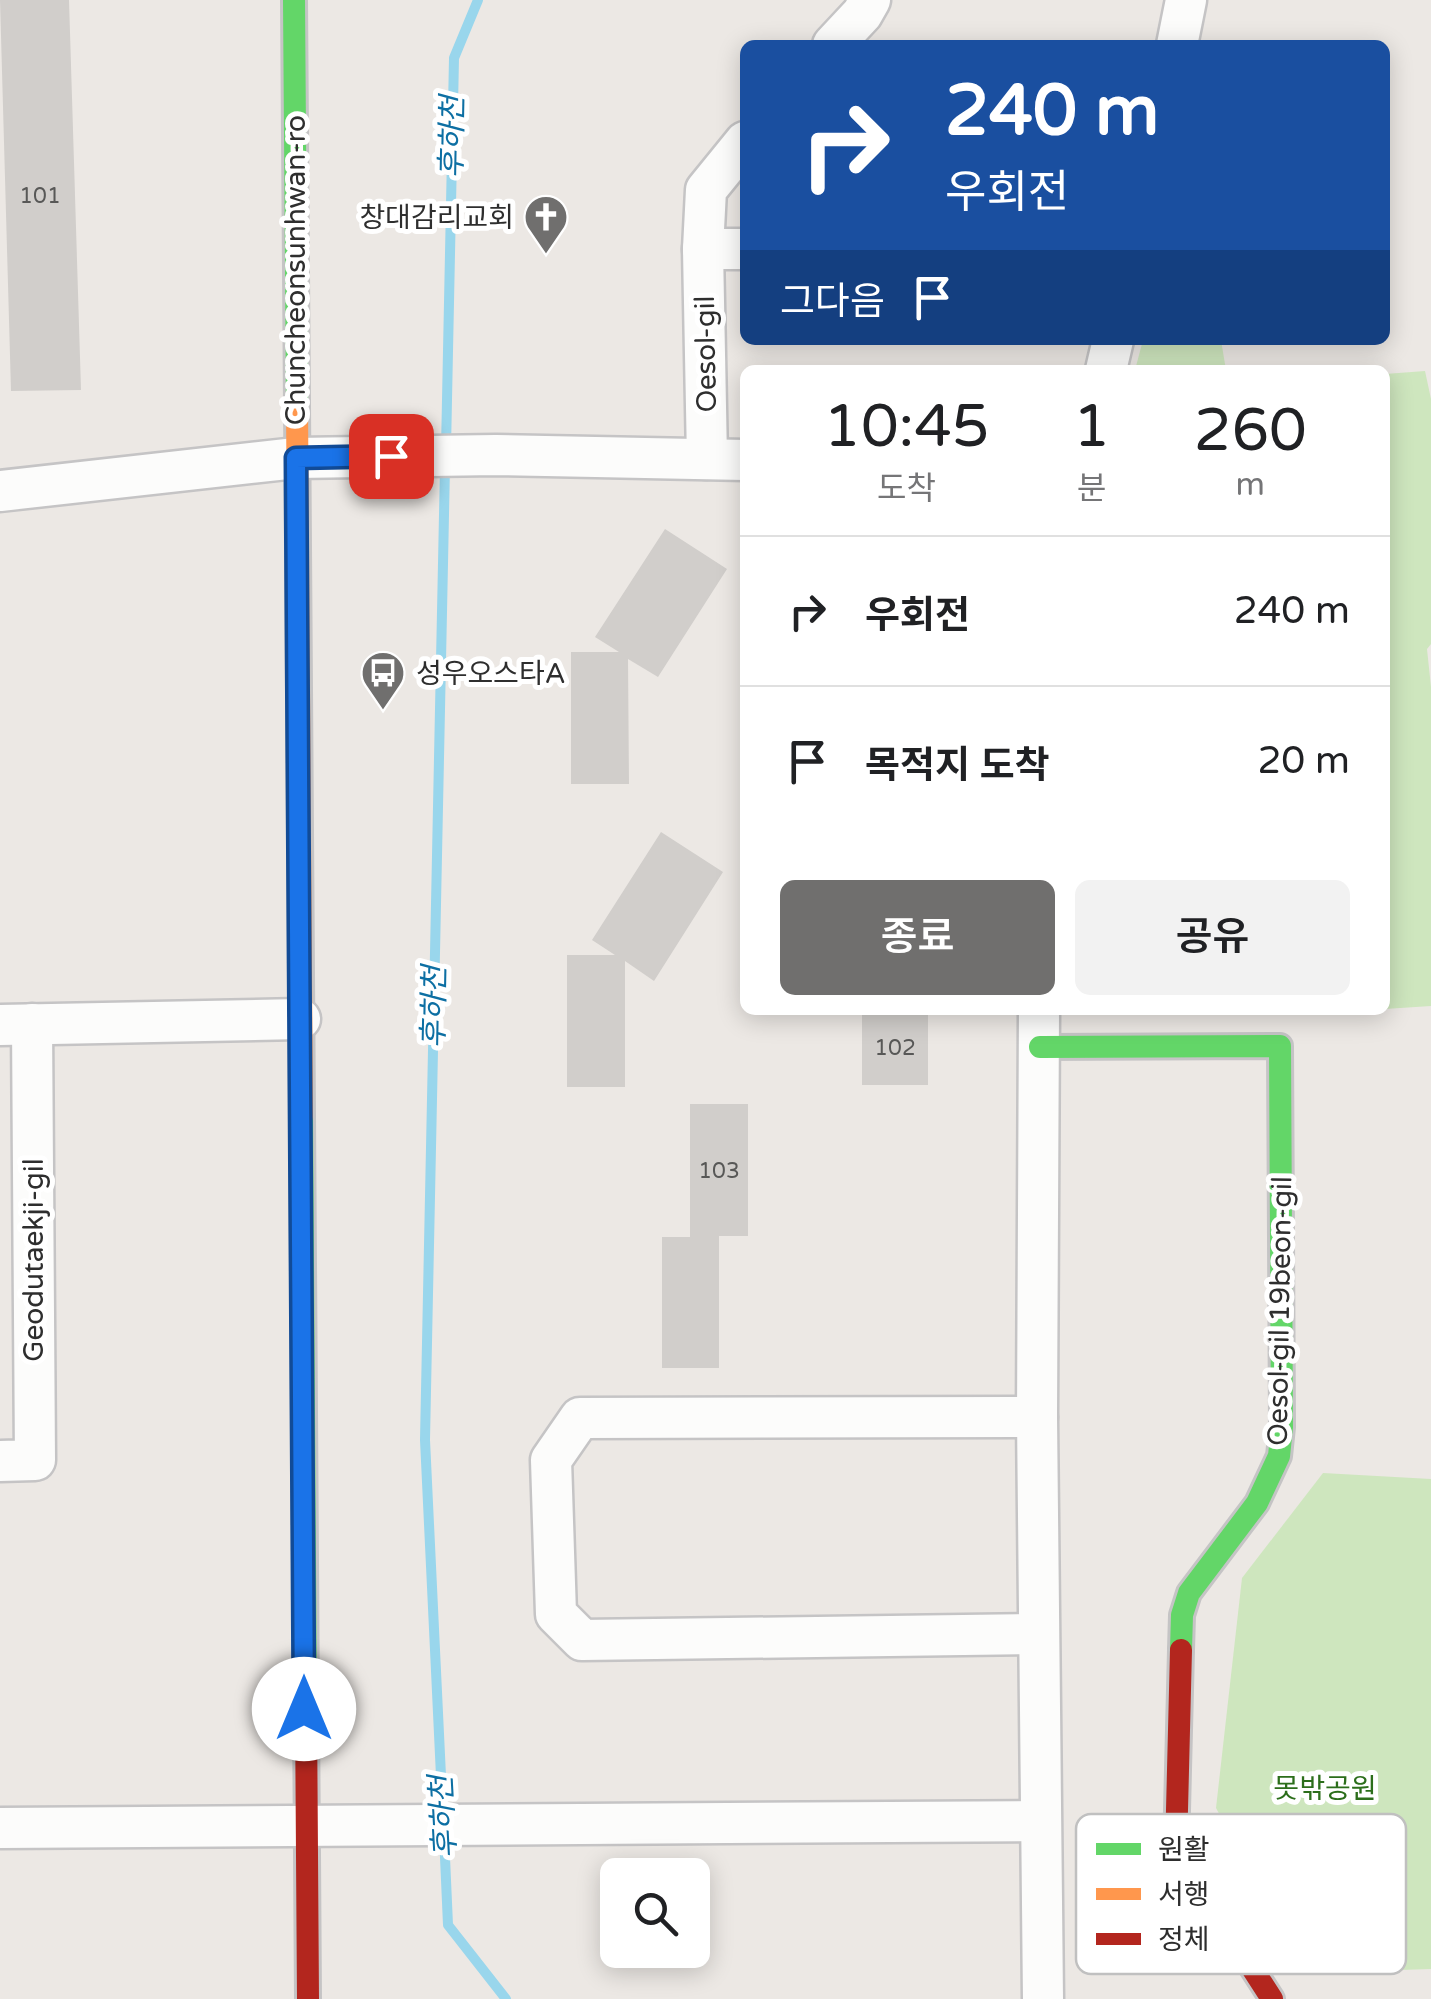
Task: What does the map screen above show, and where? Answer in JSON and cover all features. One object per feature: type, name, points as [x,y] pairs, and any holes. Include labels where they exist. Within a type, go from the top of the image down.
[{"type":"street","name":"Chuncheonsunhwan-ro","points":[[294,0],[308,1999]]},
{"type":"street","points":[[838,40],[870,0]]},
{"type":"street","points":[[1178,40],[1186,0]]},
{"type":"street","name":"Oesol-gil","points":[[726,460],[703,250],[706,190],[740,148]]},
{"type":"street","points":[[703,250],[740,249]]},
{"type":"street","points":[[0,490],[296,458],[496,455],[726,460]]},
{"type":"street","points":[[16,1025],[300,1019]]},
{"type":"street","name":"Geodutaekji-gil","points":[[0,1462],[35,1460],[16,1025]]},
{"type":"street","name":"Oesol-gil 19beon-gil","points":[[1043,1999],[1037,1417],[1040,1028],[1280,1046],[1282,1427],[1278,1456],[1256,1503],[1189,1592],[1182,1615],[1177,1814]]},
{"type":"street","points":[[1037,1417],[580,1418],[551,1460],[556,1614],[582,1640],[1038,1634]]},
{"type":"street","points":[[0,1828],[1040,1821]]},
{"type":"street","name":"Oesol-gil 19beon-gil","points":[[1255,1974],[1272,1999]]},
{"type":"green space","points":[[1142,345],[1222,345],[1225,365],[1136,365]]},
{"type":"green space","points":[[1425,371],[1431,399],[1431,644],[1427,649],[1431,687],[1431,1006],[1390,1009],[1390,374]]},
{"type":"green space","name":"못밖공원","points":[[1323,1473],[1431,1479],[1431,1969],[1406,1970],[1406,1814],[1219,1814],[1216,1808],[1242,1578]]},
{"type":"building","points":[[0,0],[69,0],[81,390],[11,391]]},
{"type":"building","points":[[665,529],[727,569],[658,677],[628,659],[629,784],[571,784],[571,652],[619,652],[595,637]]},
{"type":"building","points":[[661,832],[723,872],[654,981],[625,961],[625,1087],[567,1087],[567,955],[615,955],[592,940]]},
{"type":"building","points":[[862,1015],[928,1015],[928,1085],[862,1085]]},
{"type":"building","points":[[690,1104],[748,1104],[748,1236],[719,1236],[719,1368],[662,1368],[662,1237],[690,1237]]},
{"type":"waterway","name":"후하천","points":[[446,449],[454,58],[478,0]]},
{"type":"waterway","name":"후하천","points":[[443,1818],[425,1440],[445,466]]},
{"type":"waterway","name":"후하천","points":[[444,1835],[448,1925],[506,1999]]},
{"type":"traffic: fast","points":[[294,0],[297,405]]},
{"type":"traffic: fast","points":[[1040,1047],[1280,1046],[1279,1456],[1257,1503],[1189,1593],[1182,1615],[1181,1650]]},
{"type":"traffic: fast","points":[[302,1116],[306,1709]]},
{"type":"traffic: slow","points":[[297,405],[302,1116]]},
{"type":"traffic: jam","points":[[1177,1814],[1181,1650]]},
{"type":"traffic: jam","points":[[306,1709],[308,1999]]},
{"type":"traffic: jam","points":[[1256,1974],[1272,1999]]},
{"type":"place","name":"창대감리교회","points":[[546,255]]},
{"type":"place","name":"성우오스타A","points":[[383,711]]},
{"type":"route","points":[[304,1709],[296,458],[391,456]]}]
